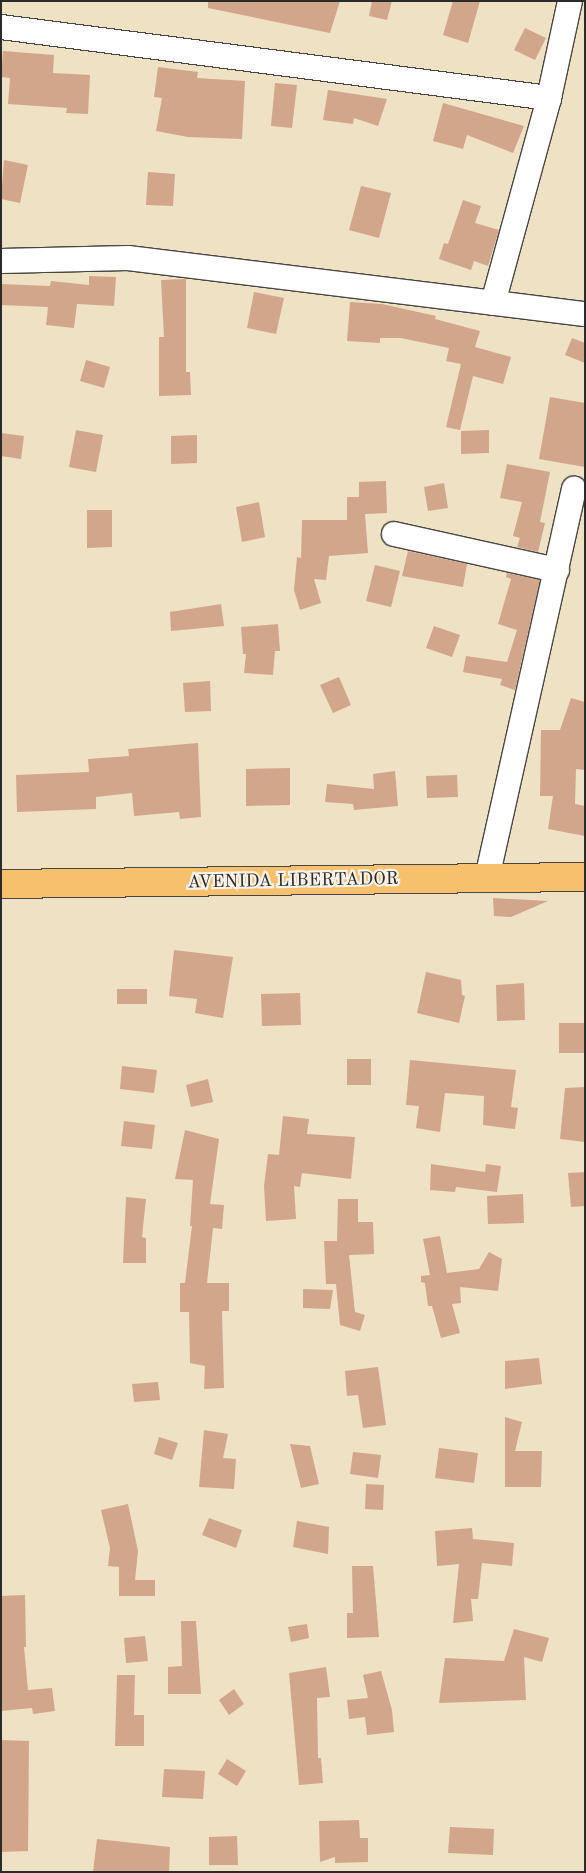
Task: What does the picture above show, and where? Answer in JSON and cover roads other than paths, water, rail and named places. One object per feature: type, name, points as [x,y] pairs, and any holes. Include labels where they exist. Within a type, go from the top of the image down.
[{"type":"highway","name":"AVENIDA LIBERTADOR","points":[[1,884],[585,877]]},
{"type":"street","points":[[493,302],[549,98],[570,1]]},
{"type":"street","points":[[1,28],[549,98]]},
{"type":"street","points":[[1,261],[138,259],[585,314]]},
{"type":"street","points":[[487,878],[574,489]]},
{"type":"street","points":[[394,534],[557,570]]}]
